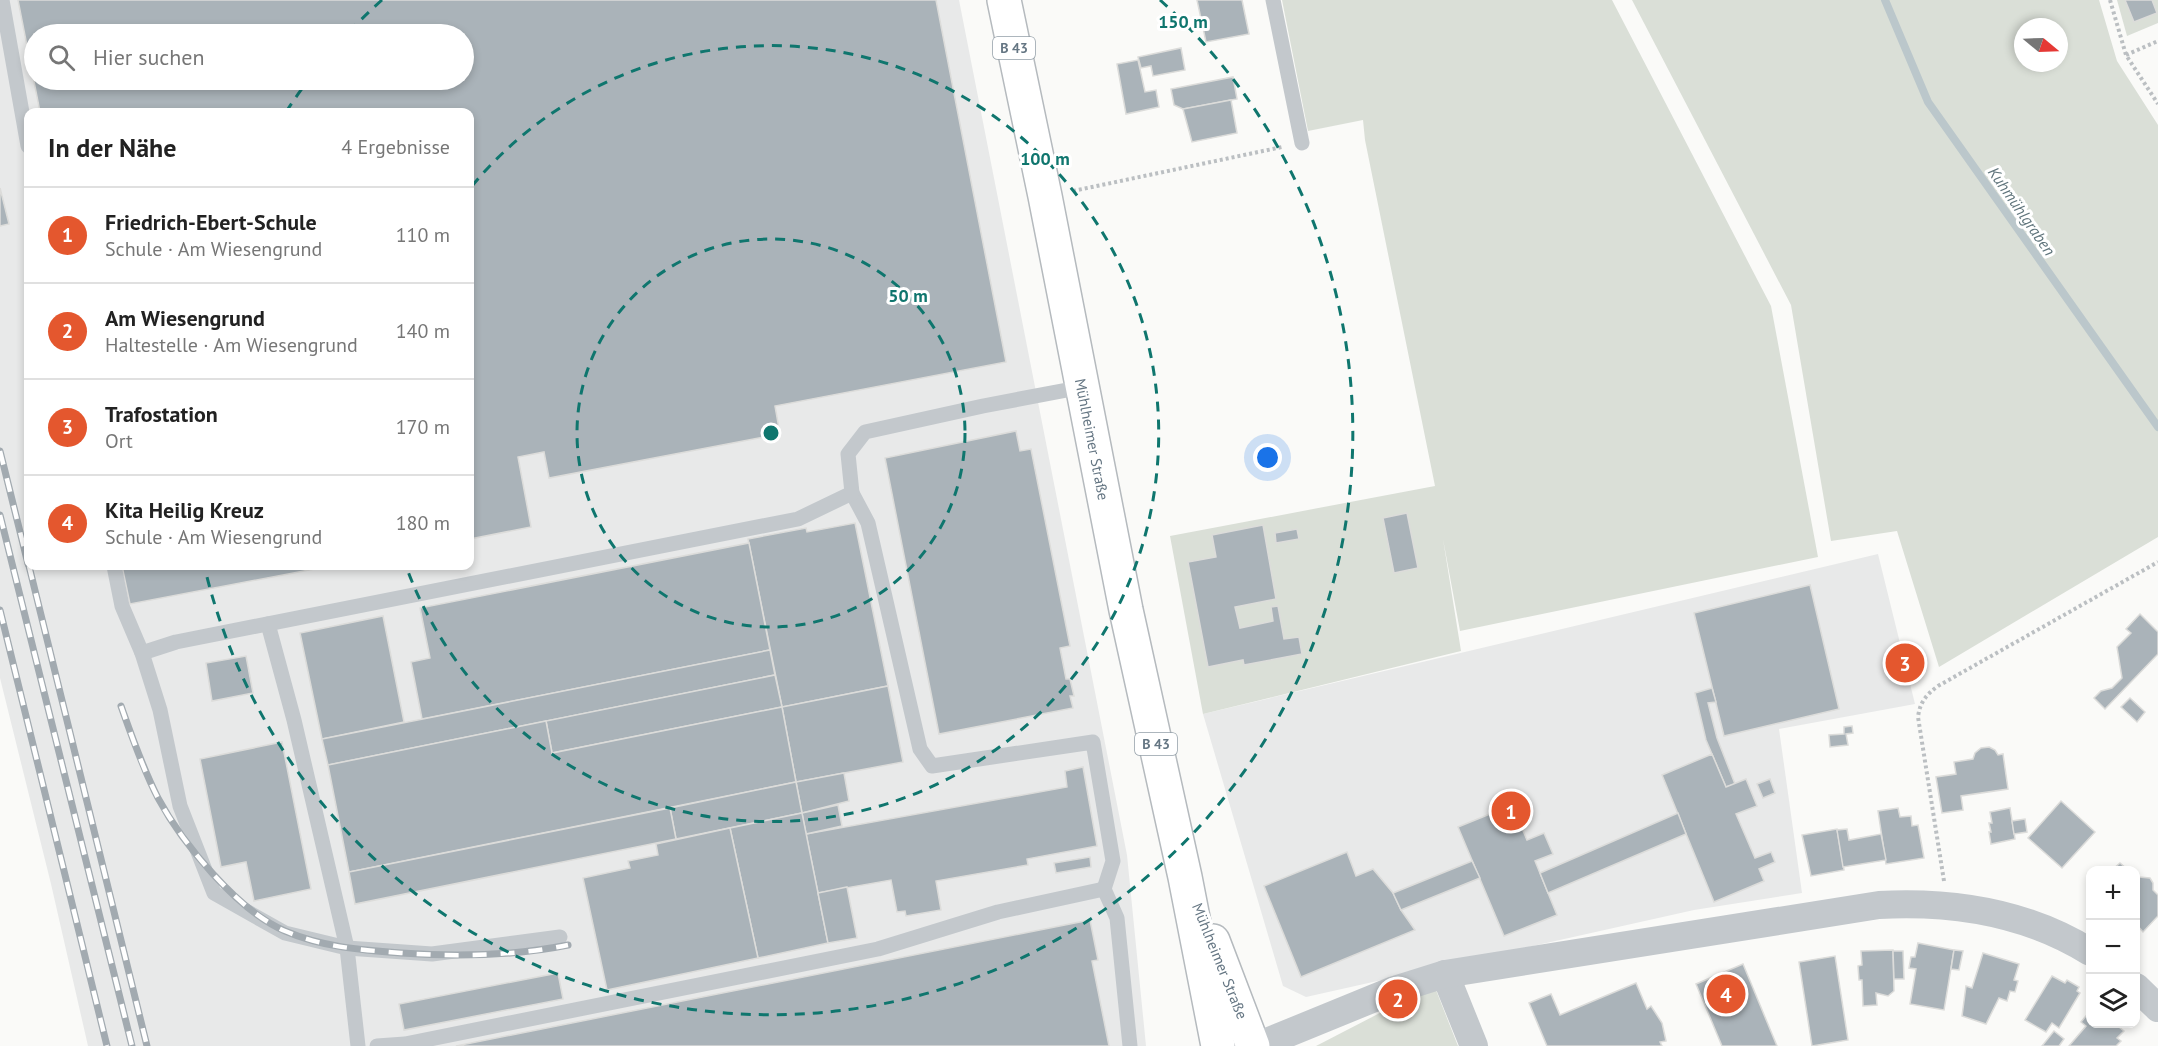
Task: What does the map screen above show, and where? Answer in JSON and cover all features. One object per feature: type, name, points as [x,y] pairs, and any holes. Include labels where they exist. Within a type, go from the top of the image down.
[{"type":"main road","name":"Mühlheimer Straße","points":[[1004,0],[1126,610],[1185,877],[1218,1046]]},
{"type":"main road","name":"Mühlheimer Straße","points":[[1185,877],[1212,937],[1255,1046]]},
{"type":"street","points":[[1255,1046],[1394,990],[1445,974],[1836,911],[1904,904],[1947,905],[1984,910],[2050,930],[2086,949]]},
{"type":"street","points":[[1445,974],[1474,1046]]},
{"type":"street","points":[[2140,991],[2158,1008]]},
{"type":"lane","points":[[3,0],[24,123]]},
{"type":"lane","points":[[1273,0],[1302,142]]},
{"type":"lane","points":[[1083,387],[865,432],[848,454],[852,494],[868,523],[920,749],[932,766],[1093,742],[1113,861],[1104,889],[1117,918],[1130,1046]]},
{"type":"lane","points":[[142,653],[176,642],[798,519],[852,494]]},
{"type":"lane","points":[[115,570],[122,606],[142,653],[160,710],[180,806],[214,893],[285,933],[347,948],[432,954],[560,937]]},
{"type":"lane","points":[[268,624],[294,720],[347,948],[358,1046]]},
{"type":"lane","points":[[377,1046],[405,1044],[878,949],[998,912],[1104,889]]},
{"type":"path","points":[[2110,0],[2126,55],[2158,104]]},
{"type":"path","points":[[2126,55],[2158,41]]},
{"type":"path","points":[[1045,196],[1302,142]]},
{"type":"path","points":[[1947,905],[1918,717],[1920,705],[1927,694],[1938,686],[2158,562]]},
{"type":"shaded area","points":[[0,0],[959,0],[1127,855],[1146,1046],[88,1046],[0,678]]},
{"type":"shaded area","points":[[1282,0],[1612,0],[1771,306],[1818,557],[1460,631],[1443,539],[1461,651],[1203,714],[1170,536],[1435,486],[1365,140],[1363,120],[1308,131]]},
{"type":"shaded area","points":[[1632,0],[2099,0],[2117,61],[2158,125],[2158,537],[1939,667],[1897,531],[1831,541],[1791,305]]},
{"type":"shaded area","points":[[2117,0],[2158,0],[2158,23],[2127,36]]},
{"type":"shaded area","points":[[1878,554],[1915,704],[1779,729],[1802,893],[1694,910],[1306,997],[1283,986],[1203,714]]},
{"type":"shaded area","points":[[1434,985],[1458,1046],[1316,1046]]},
{"type":"building","points":[[18,0],[936,0],[1006,362],[775,406],[780,434],[549,478],[544,452],[518,457],[531,527],[474,538],[474,108],[39,108],[36,90],[474,90],[474,24],[24,24],[24,31]]},
{"type":"building","points":[[1197,0],[1242,0],[1249,34],[1206,42]]},
{"type":"building","points":[[2125,0],[2152,0],[2157,13],[2134,22]]},
{"type":"building","points":[[1181,48],[1185,70],[1153,76],[1151,66],[1141,68],[1138,57]]},
{"type":"building","points":[[1138,60],[1145,92],[1156,90],[1159,107],[1126,114],[1117,64]]},
{"type":"building","points":[[1233,77],[1237,99],[1183,109],[1174,105],[1171,89]]},
{"type":"building","points":[[1231,100],[1237,133],[1192,142],[1183,109]]},
{"type":"building","points":[[0,188],[9,224],[0,226]]},
{"type":"building","points":[[1016,431],[1020,451],[1031,449],[1070,646],[1060,648],[1066,679],[1070,679],[1074,696],[1070,696],[1073,708],[939,734],[885,458]]},
{"type":"building","points":[[1407,513],[1418,568],[1394,573],[1383,518]]},
{"type":"building","points":[[855,523],[888,686],[782,707],[748,539],[806,528],[807,532]]},
{"type":"building","points":[[1263,525],[1276,599],[1235,607],[1240,628],[1273,621],[1271,607],[1278,606],[1284,639],[1299,637],[1302,654],[1244,665],[1243,660],[1208,667],[1188,562],[1216,557],[1212,535]]},
{"type":"building","points":[[1297,529],[1299,539],[1276,543],[1275,533]]},
{"type":"building","points":[[749,543],[770,650],[422,719],[411,662],[430,658],[420,608]]},
{"type":"building","points":[[123,570],[309,570],[130,604]]},
{"type":"building","points":[[1810,585],[1839,709],[1724,736],[1694,613]]},
{"type":"building","points":[[2140,614],[2158,632],[2158,654],[2105,709],[2094,698],[2101,691],[2112,688],[2122,678],[2117,647],[2131,633],[2126,629]]},
{"type":"building","points":[[383,616],[404,722],[322,739],[300,633]]},
{"type":"building","points":[[770,650],[775,675],[328,765],[322,739]]},
{"type":"building","points":[[1908,653],[1912,672],[1902,674],[1899,655]]},
{"type":"building","points":[[246,656],[253,693],[212,701],[206,663]]},
{"type":"building","points":[[775,675],[782,707],[552,753],[546,721]]},
{"type":"building","points":[[888,686],[903,762],[796,782],[782,707]]},
{"type":"building","points":[[1712,688],[1716,702],[1708,703],[1717,738],[1735,784],[1726,787],[1706,740],[1695,693]]},
{"type":"building","points":[[2130,698],[2145,712],[2137,722],[2121,707]]},
{"type":"building","points":[[782,707],[796,782],[349,872],[328,765],[546,721],[552,753]]},
{"type":"building","points":[[1852,726],[1853,733],[1846,734],[1848,745],[1830,747],[1829,735],[1844,734],[1844,727]]},
{"type":"building","points":[[282,742],[311,889],[254,901],[246,862],[221,867],[200,759]]},
{"type":"building","points":[[1989,747],[1998,755],[2003,754],[2008,789],[1961,796],[1963,810],[1942,813],[1936,777],[1956,774],[1954,762],[1973,759],[1975,753],[1981,748]]},
{"type":"building","points":[[1712,754],[1726,787],[1746,779],[1757,806],[1736,814],[1755,858],[1771,852],[1775,862],[1759,869],[1764,881],[1714,902],[1662,775]]},
{"type":"building","points":[[1083,767],[1097,846],[1027,859],[1028,865],[936,881],[941,910],[906,916],[905,911],[897,912],[891,880],[818,893],[806,834],[1067,787],[1065,771]]},
{"type":"building","points":[[844,773],[849,801],[802,813],[796,782]]},
{"type":"building","points":[[1770,779],[1775,793],[1763,798],[1757,784]]},
{"type":"building","points":[[796,782],[802,813],[676,839],[670,808]]},
{"type":"building","points":[[2061,801],[2095,832],[2062,868],[2028,838]]},
{"type":"building","points":[[838,805],[842,826],[806,834],[802,813]]},
{"type":"building","points":[[1512,805],[1527,840],[1544,833],[1553,854],[1535,861],[1557,915],[1504,936],[1458,827]]},
{"type":"building","points":[[670,808],[676,839],[355,904],[349,872]]},
{"type":"building","points":[[1898,808],[1900,817],[1911,816],[1912,826],[1918,825],[1924,858],[1886,864],[1878,811]]},
{"type":"building","points":[[2010,808],[2015,839],[1991,844],[1990,812]]},
{"type":"building","points":[[802,813],[828,943],[758,958],[730,828]]},
{"type":"building","points":[[1678,813],[1686,834],[1548,893],[1540,873]]},
{"type":"building","points":[[2025,819],[2027,832],[2014,834],[2012,821]]},
{"type":"building","points":[[730,828],[758,958],[607,990],[583,878],[630,868],[628,861],[658,855],[656,844]]},
{"type":"building","points":[[1837,829],[1844,870],[1811,876],[1802,835]]},
{"type":"building","points":[[1847,829],[1849,840],[1881,834],[1886,860],[1843,867],[1837,830]]},
{"type":"building","points":[[1347,852],[1356,876],[1373,869],[1393,893],[1401,910],[1415,930],[1301,977],[1264,886]]},
{"type":"building","points":[[1090,857],[1091,867],[1056,873],[1054,863]]},
{"type":"building","points":[[1472,861],[1480,878],[1401,910],[1393,893]]},
{"type":"building","points":[[2140,877],[2150,878],[2153,890],[2158,895],[2158,916],[2143,932],[2140,929]]},
{"type":"building","points":[[847,887],[857,938],[828,943],[818,893]]},
{"type":"building","points":[[1090,920],[1098,960],[1092,961],[1109,1046],[456,1046]]},
{"type":"building","points":[[1918,943],[1954,950],[1944,1010],[1910,1004],[1916,969],[1909,968],[1911,957],[1915,957]]},
{"type":"building","points":[[1893,950],[1894,991],[1888,996],[1876,993],[1877,1005],[1863,1006],[1862,980],[1859,980],[1858,966],[1862,965],[1861,951]]},
{"type":"building","points":[[1954,950],[1963,951],[1959,970],[1951,969]]},
{"type":"building","points":[[1893,951],[1903,951],[1904,979],[1894,979]]},
{"type":"building","points":[[1983,953],[2019,964],[2014,980],[2018,981],[2015,992],[2010,991],[2007,1001],[1999,998],[1986,1024],[1962,1016],[1966,986],[1972,988]]},
{"type":"building","points":[[1835,956],[1848,1040],[1812,1046],[1799,962]]},
{"type":"building","points":[[1743,964],[1777,1046],[1722,1046],[1696,984]]},
{"type":"building","points":[[558,973],[563,999],[404,1030],[399,1004]]},
{"type":"building","points":[[2052,976],[2065,983],[2067,980],[2079,987],[2077,991],[2080,993],[2059,1028],[2052,1023],[2046,1032],[2025,1020]]},
{"type":"building","points":[[1636,983],[1647,1009],[1651,1006],[1662,1023],[1666,1041],[1660,1042],[1662,1046],[1547,1046],[1529,1003],[1551,994],[1560,1015]]},
{"type":"building","points":[[2086,1016],[2086,1026],[2081,1022]]},
{"type":"building","points":[[2086,1026],[2086,1028],[2120,1028],[2124,1031],[2117,1038],[2121,1041],[2116,1046],[2069,1046]]},
{"type":"building","points":[[2054,1031],[2064,1039],[2059,1046],[2042,1046]]},
{"type":"waterway","name":"Kuhmühlgraben","points":[[1885,0],[1928,102],[2158,427]]},
{"type":"railway","points":[[0,451],[24,548]]},
{"type":"railway","points":[[0,515],[132,1046]]},
{"type":"railway","points":[[30,570],[147,1046]]},
{"type":"railway","points":[[0,610],[107,1046]]},
{"type":"railway","points":[[121,706],[158,798],[181,835],[230,892],[267,921],[285,931],[313,941],[342,947],[422,954],[506,953],[568,945]]},
{"type":"place","name":"Trafostation","points":[[1905,663]]},
{"type":"place","name":"Friedrich-Ebert-Schule","points":[[1511,811]]},
{"type":"place","name":"Kita Heilig Kreuz","points":[[1726,994]]},
{"type":"place","name":"Am Wiesengrund","points":[[1398,999]]}]
